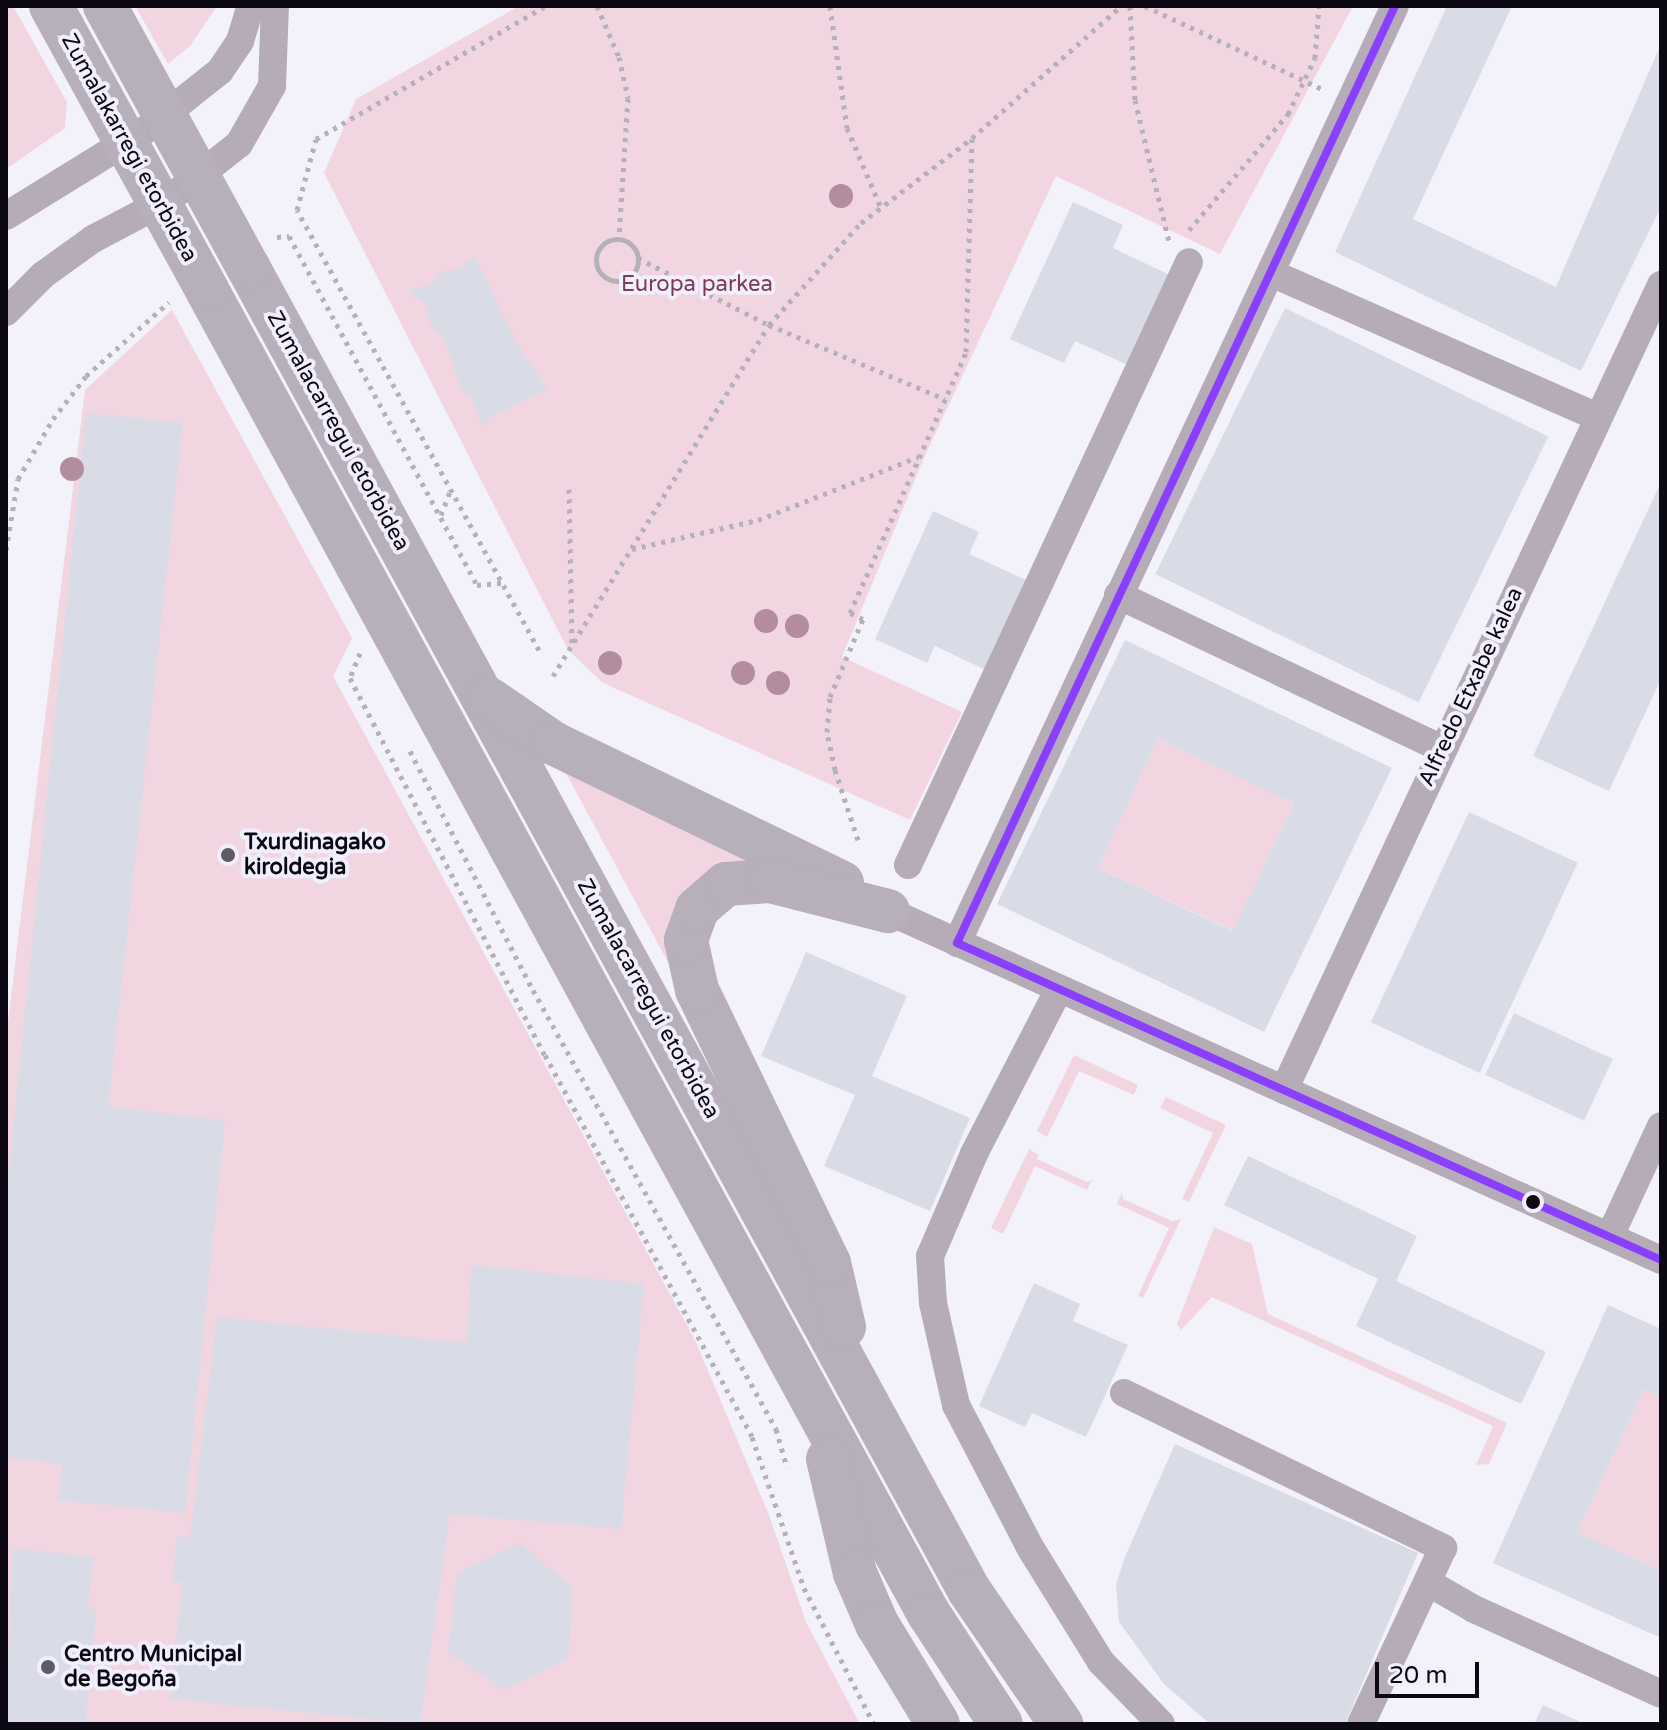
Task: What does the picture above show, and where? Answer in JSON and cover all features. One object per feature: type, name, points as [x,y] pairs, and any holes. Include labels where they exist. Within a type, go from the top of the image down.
[{"type":"main road","name":"Zumalakarregi etorbidea","points":[[51,6],[207,290]]},
{"type":"main road","name":"Zumalacarregui etorbidea","points":[[105,6],[969,1590],[1061,1724]]},
{"type":"main road","name":"Zumalacarregui etorbidea","points":[[207,290],[929,1614],[1001,1724]]},
{"type":"main road","points":[[482,695],[553,743],[807,862],[888,911]]},
{"type":"main road","points":[[856,1380],[829,1263],[697,990],[686,940],[697,909],[726,884],[770,881],[888,911]]},
{"type":"main road","points":[[815,1402],[855,1573],[877,1624],[938,1724]]},
{"type":"street","points":[[6,216],[147,129],[220,71],[240,41],[251,6]]},
{"type":"street","points":[[6,312],[43,275],[93,239],[169,199],[239,144],[272,86],[275,6]]},
{"type":"street","points":[[957,943],[1395,6]]},
{"type":"street","points":[[908,865],[1189,262]]},
{"type":"street","points":[[1271,273],[1597,417]]},
{"type":"street","name":"Alfredo Etxabe kalea","points":[[1284,1090],[1661,285]]},
{"type":"street","points":[[1118,595],[1443,749]]},
{"type":"street","points":[[888,911],[1661,1260]]},
{"type":"street","points":[[1059,989],[974,1154],[930,1256],[933,1303],[956,1405],[1031,1549],[1101,1662],[1161,1724]]},
{"type":"street","points":[[1610,1236],[1661,1126]]},
{"type":"street","points":[[1124,1393],[1443,1548],[1361,1724]]},
{"type":"street","points":[[1429,1583],[1474,1609],[1661,1694]]},
{"type":"path","points":[[539,650],[297,210],[316,139],[545,6]]},
{"type":"path","points":[[597,6],[619,57],[628,98],[619,239]]},
{"type":"path","points":[[830,6],[847,128],[881,208]]},
{"type":"path","points":[[553,676],[769,325],[881,208],[972,138],[1121,6]]},
{"type":"path","points":[[1130,6],[1135,100],[1173,254],[1245,160],[1288,114],[1315,58],[1319,6]]},
{"type":"path","points":[[1145,6],[1351,103]]},
{"type":"path","points":[[858,840],[835,770],[827,732],[830,697],[863,619],[850,613],[966,352],[972,138]]},
{"type":"path","points":[[619,239],[633,246],[638,258],[769,325],[945,399]]},
{"type":"path","points":[[619,239],[598,252],[597,266],[605,278],[626,279],[638,258]]},
{"type":"path","points":[[6,550],[18,479],[53,419]]},
{"type":"path","points":[[631,549],[758,520],[919,456]]},
{"type":"path","points":[[569,489],[572,644]]},
{"type":"path","points":[[441,515],[451,490]]},
{"type":"path","points":[[362,649],[350,678],[545,1055],[752,1437],[804,1588],[874,1724]]},
{"type":"path","points":[[402,736],[533,990],[776,1429],[790,1477]]},
{"type":"green space","points":[[6,6],[13,6],[67,102],[65,128],[6,169]]},
{"type":"green space","points":[[135,6],[217,6],[190,46],[168,64]]},
{"type":"green space","name":"Europa parkea","points":[[519,6],[1353,6],[1220,254],[1056,176],[923,460],[842,657],[962,712],[910,820],[603,683],[568,650],[324,173],[356,99]]},
{"type":"green space","name":"Txurdinagako kiroldegia","points":[[172,310],[352,638],[333,676],[695,1340],[769,1515],[806,1622],[860,1724],[6,1724],[6,1038],[85,390]]},
{"type":"green space","points":[[1158,739],[1294,802],[1234,931],[1098,868]]},
{"type":"green space","points":[[560,762],[778,861],[739,866],[677,979]]},
{"type":"green space","points":[[1074,1055],[1138,1085],[1134,1095],[1079,1071],[1047,1137],[1037,1131]]},
{"type":"green space","points":[[1166,1097],[1226,1125],[1189,1202],[1182,1199],[1213,1133],[1160,1108]]},
{"type":"green space","points":[[1029,1149],[1039,1155],[1037,1159],[1087,1182],[1093,1179],[1087,1190],[1035,1166],[1003,1234],[991,1228]]},
{"type":"green space","points":[[1122,1192],[1123,1199],[1172,1221],[1181,1219],[1143,1298],[1138,1296],[1169,1228],[1117,1204]]},
{"type":"green space","points":[[1214,1227],[1252,1244],[1268,1314],[1507,1423],[1489,1464],[1476,1465],[1493,1426],[1212,1297],[1181,1330],[1177,1324]]},
{"type":"green space","points":[[1644,1390],[1661,1398],[1661,1571],[1577,1532]]},
{"type":"building","points":[[1447,6],[1512,6],[1413,219],[1556,287],[1661,44],[1661,207],[1581,371],[1335,252]]},
{"type":"building","points":[[1073,202],[1123,225],[1113,248],[1172,276],[1130,366],[1075,341],[1064,363],[1010,339]]},
{"type":"building","points":[[475,256],[514,339],[548,390],[497,413],[482,426],[471,395],[462,391],[445,341],[429,323],[427,307],[409,291],[428,286],[442,272],[460,268]]},
{"type":"building","points":[[1285,308],[1548,436],[1419,702],[1155,574]]},
{"type":"building","points":[[86,413],[183,423],[108,1107],[225,1120],[185,1513],[58,1500],[62,1464],[6,1457],[6,1199]]},
{"type":"building","points":[[1661,482],[1661,679],[1609,791],[1533,756]]},
{"type":"building","points":[[933,511],[979,532],[969,554],[1031,582],[990,672],[935,646],[927,663],[875,639]]},
{"type":"building","points":[[1125,640],[1392,768],[1264,1032],[997,904]],"holes":[[[1158,739],[1294,803],[1233,931],[1098,868]]]},
{"type":"building","points":[[1469,812],[1578,863],[1480,1073],[1371,1022]]},
{"type":"building","points":[[806,952],[907,996],[872,1076],[970,1118],[930,1211],[824,1166],[855,1095],[761,1056]]},
{"type":"building","points":[[1514,1013],[1613,1059],[1584,1121],[1485,1075]]},
{"type":"building","points":[[1248,1156],[1417,1236],[1396,1281],[1546,1352],[1521,1404],[1356,1326],[1378,1279],[1224,1205]]},
{"type":"building","points":[[472,1265],[644,1284],[621,1529],[450,1514],[420,1724],[171,1699],[182,1582],[172,1581],[177,1536],[190,1537],[217,1317],[466,1343]]},
{"type":"building","points":[[1034,1283],[1080,1304],[1073,1321],[1128,1345],[1086,1437],[1032,1413],[1025,1427],[979,1406]]},
{"type":"building","points":[[1608,1305],[1661,1329],[1661,1398],[1644,1390],[1577,1532],[1661,1571],[1661,1638],[1493,1563]]},
{"type":"building","points":[[1175,1444],[1418,1553],[1345,1724],[1210,1724],[1164,1684],[1119,1622],[1116,1585],[1124,1559]]},
{"type":"building","points":[[520,1543],[573,1588],[568,1659],[504,1690],[448,1652],[457,1573]]},
{"type":"building","name":"Centro Municipal de Begoña","points":[[12,1548],[93,1557],[88,1609],[96,1610],[85,1724],[6,1724]]},
{"type":"building","points":[[1543,1705],[1585,1724],[1534,1724]]},
{"type":"transit line","points":[[957,943],[1395,6]]},
{"type":"transit line","points":[[957,943],[1661,1260]]},
{"type":"place","name":"Txurdinagako kiroldegia","points":[[228,855]]},
{"type":"place","name":"Centro Municipal de Begoña","points":[[48,1667]]}]
